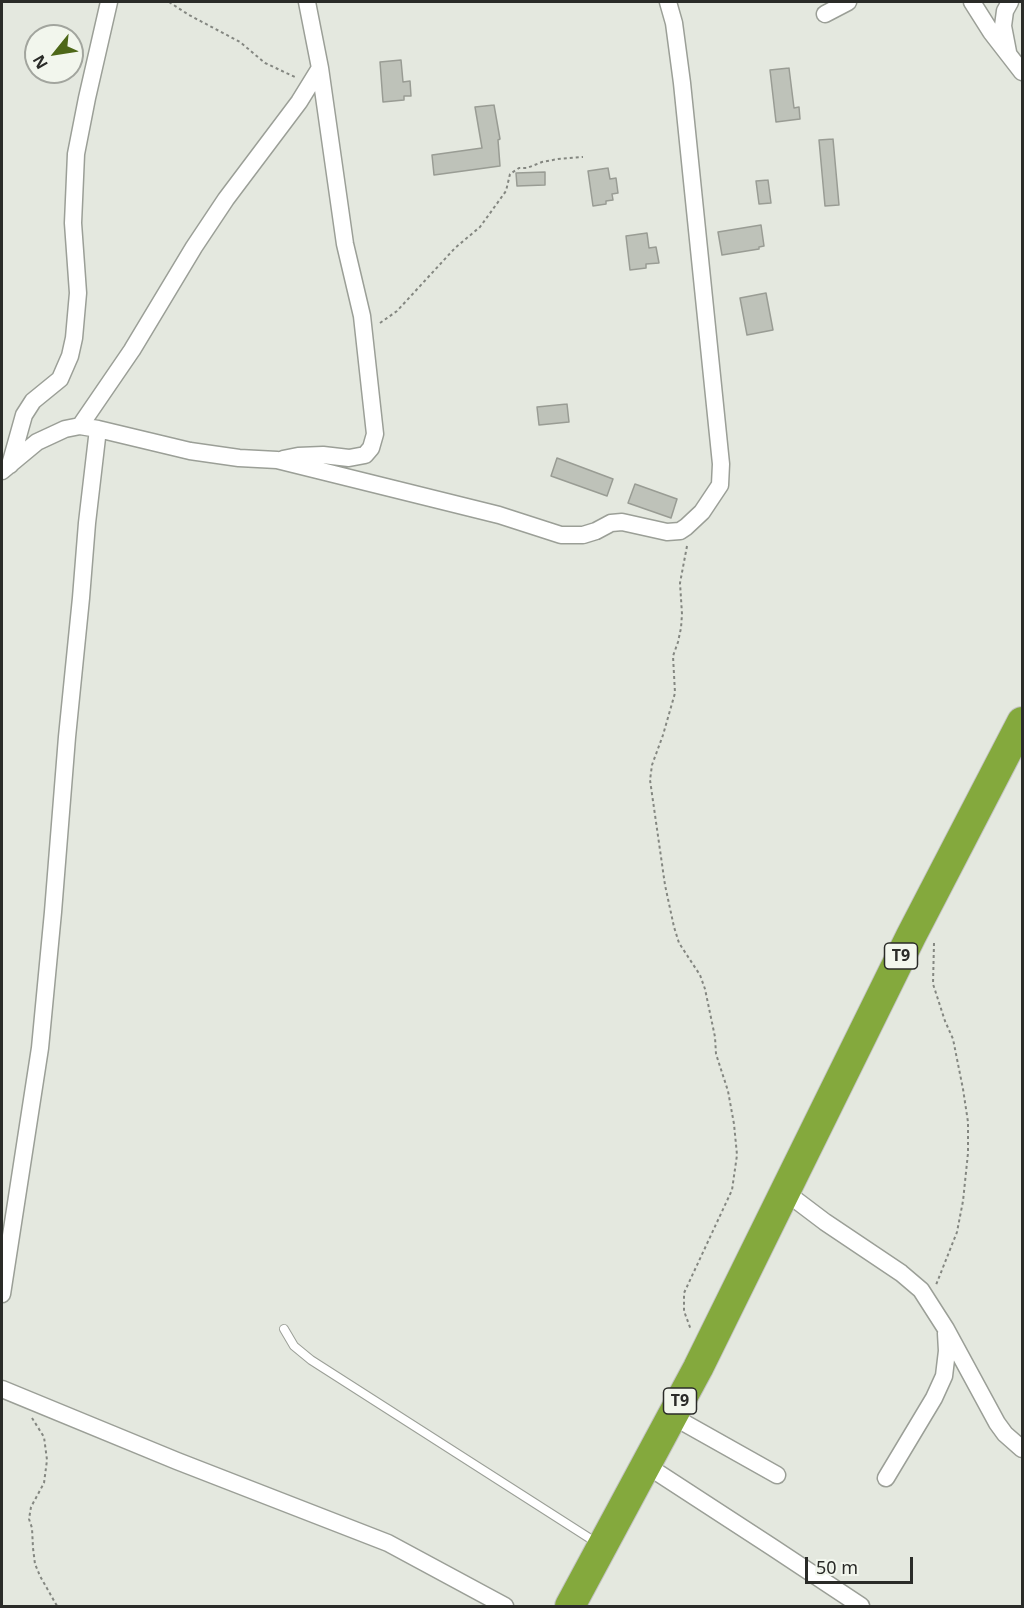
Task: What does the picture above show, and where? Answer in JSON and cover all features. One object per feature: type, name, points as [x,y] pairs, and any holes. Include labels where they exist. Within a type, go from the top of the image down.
[{"type":"highway","name":"T9","points":[[570,1606],[705,1353],[911,936],[1023,722]]},
{"type":"street","points":[[6,468],[24,415],[33,401],[60,379],[70,356],[74,338],[78,293],[73,223],[76,154],[109,2]]},
{"type":"street","points":[[276,460],[298,456],[323,455],[349,458],[364,455],[371,448],[375,434],[362,316],[345,244],[316,74],[307,2]]},
{"type":"street","points":[[6,468],[38,442],[64,429],[80,426],[190,451],[239,458],[276,460],[498,515],[561,536],[583,535],[611,523],[622,522],[667,532],[680,531],[690,524],[702,512],[720,485],[722,464],[680,64],[668,2]]},
{"type":"street","points":[[825,14],[848,2]]},
{"type":"street","points":[[972,2],[991,32],[1023,72]]},
{"type":"street","points":[[1009,56],[1003,26],[1005,11],[1010,2]]},
{"type":"street","points":[[80,426],[132,350],[226,199],[316,74]]},
{"type":"street","points":[[2,1293],[40,1048],[87,523],[98,429]]},
{"type":"street","points":[[784,1191],[825,1222],[901,1273],[921,1290],[946,1329],[997,1423],[1005,1434],[1023,1449]]},
{"type":"street","points":[[886,1478],[934,1398],[944,1376],[947,1351],[946,1329]]},
{"type":"street","points":[[2,1389],[388,1544],[505,1606]]},
{"type":"street","points":[[672,1416],[777,1475]]},
{"type":"street","points":[[646,1465],[861,1606]]},
{"type":"lane","points":[[284,1329],[294,1346],[311,1360],[602,1547]]},
{"type":"path","points":[[168,2],[240,42],[265,63],[295,77],[316,74]]},
{"type":"path","points":[[364,332],[397,311],[455,248],[480,227],[506,191],[510,174],[519,168],[527,168],[542,162],[583,157]]},
{"type":"path","points":[[690,524],[680,583],[681,628],[673,656],[675,693],[652,765],[650,780],[665,885],[674,927],[679,943],[700,975],[705,989],[716,1054],[728,1091],[737,1155],[732,1190],[684,1293],[684,1311],[689,1328],[705,1353]]},
{"type":"path","points":[[929,1301],[957,1232],[968,1153],[968,1122],[953,1039],[933,984],[934,939]]},
{"type":"path","points":[[22,1398],[44,1437],[47,1460],[44,1483],[31,1507],[30,1518],[35,1564],[57,1606]]},
{"type":"building","points":[[401,60],[403,82],[410,81],[411,96],[404,96],[404,100],[383,102],[380,62]]},
{"type":"building","points":[[789,68],[794,108],[799,107],[800,119],[776,122],[770,70]]},
{"type":"building","points":[[494,105],[500,139],[498,140],[500,166],[434,175],[432,155],[482,148],[475,107]]},
{"type":"building","points":[[833,139],[839,205],[825,206],[819,140]]},
{"type":"building","points":[[608,168],[610,179],[616,178],[618,193],[612,194],[613,200],[606,201],[606,204],[593,206],[588,171]]},
{"type":"building","points":[[545,172],[545,185],[517,186],[516,173]]},
{"type":"building","points":[[768,180],[771,203],[759,204],[756,181]]},
{"type":"building","points":[[761,225],[764,246],[759,249],[722,255],[718,232]]},
{"type":"building","points":[[647,233],[649,248],[656,247],[659,263],[646,264],[646,268],[630,270],[626,236]]},
{"type":"building","points":[[766,293],[773,330],[747,335],[740,298]]},
{"type":"building","points":[[567,404],[569,422],[539,425],[537,407]]},
{"type":"building","points":[[557,458],[613,479],[607,496],[551,476]]},
{"type":"building","points":[[635,484],[677,499],[671,518],[628,503]]}]
